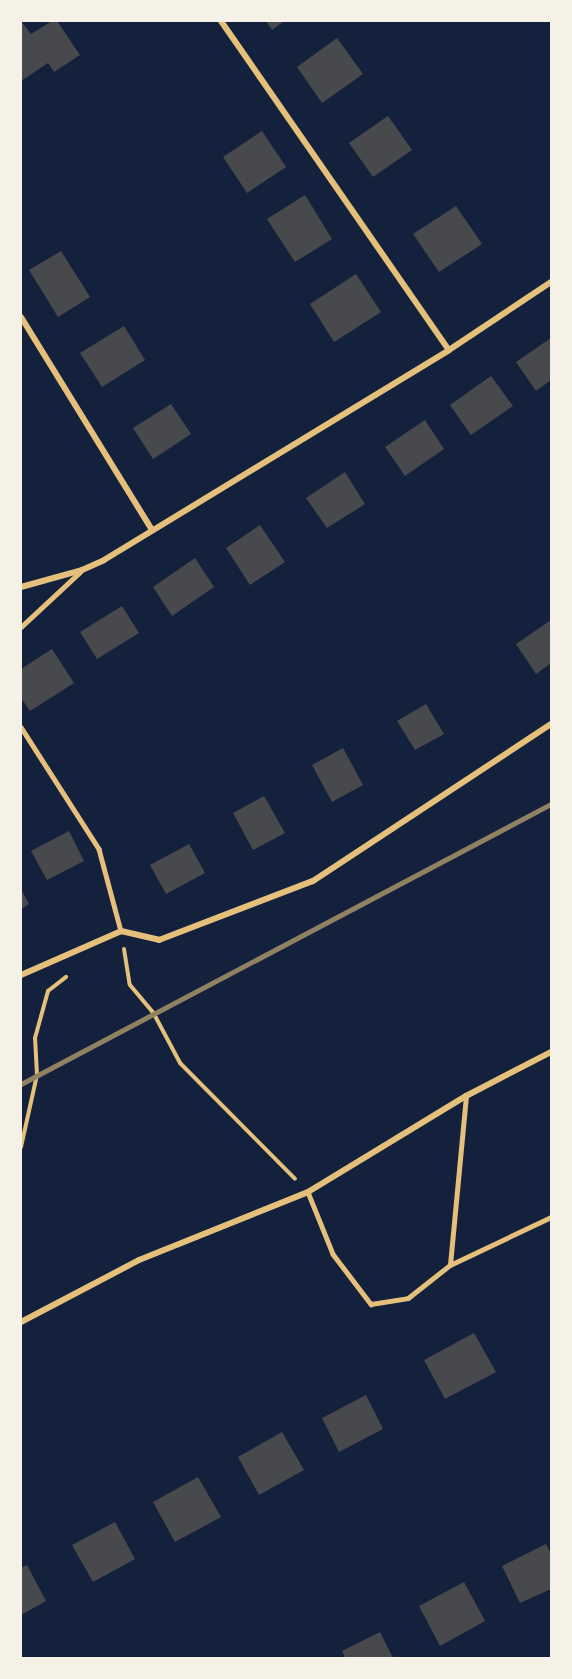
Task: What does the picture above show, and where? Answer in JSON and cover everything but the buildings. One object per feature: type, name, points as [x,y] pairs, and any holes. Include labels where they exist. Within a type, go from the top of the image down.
[{"type":"street","points":[[221,21],[449,350]]},
{"type":"street","points":[[21,587],[82,570],[104,560],[449,350],[551,282]]},
{"type":"street","points":[[21,317],[152,530]]},
{"type":"street","points":[[21,975],[121,931],[159,940],[313,881],[551,724]]},
{"type":"street","points":[[21,1322],[139,1260],[308,1192],[466,1096],[551,1052]]},
{"type":"lane","points":[[21,627],[82,570]]},
{"type":"lane","points":[[21,727],[99,849],[121,931]]},
{"type":"lane","points":[[450,1265],[466,1096]]},
{"type":"lane","points":[[308,1192],[333,1254],[370,1304],[408,1298],[450,1265],[551,1216]]},
{"type":"path","points":[[121,931],[130,985],[154,1014],[180,1063],[308,1192]]},
{"type":"path","points":[[21,1147],[37,1075],[35,1038],[48,992],[66,976]]},
{"type":"railway","points":[[21,1084],[551,804]]}]
